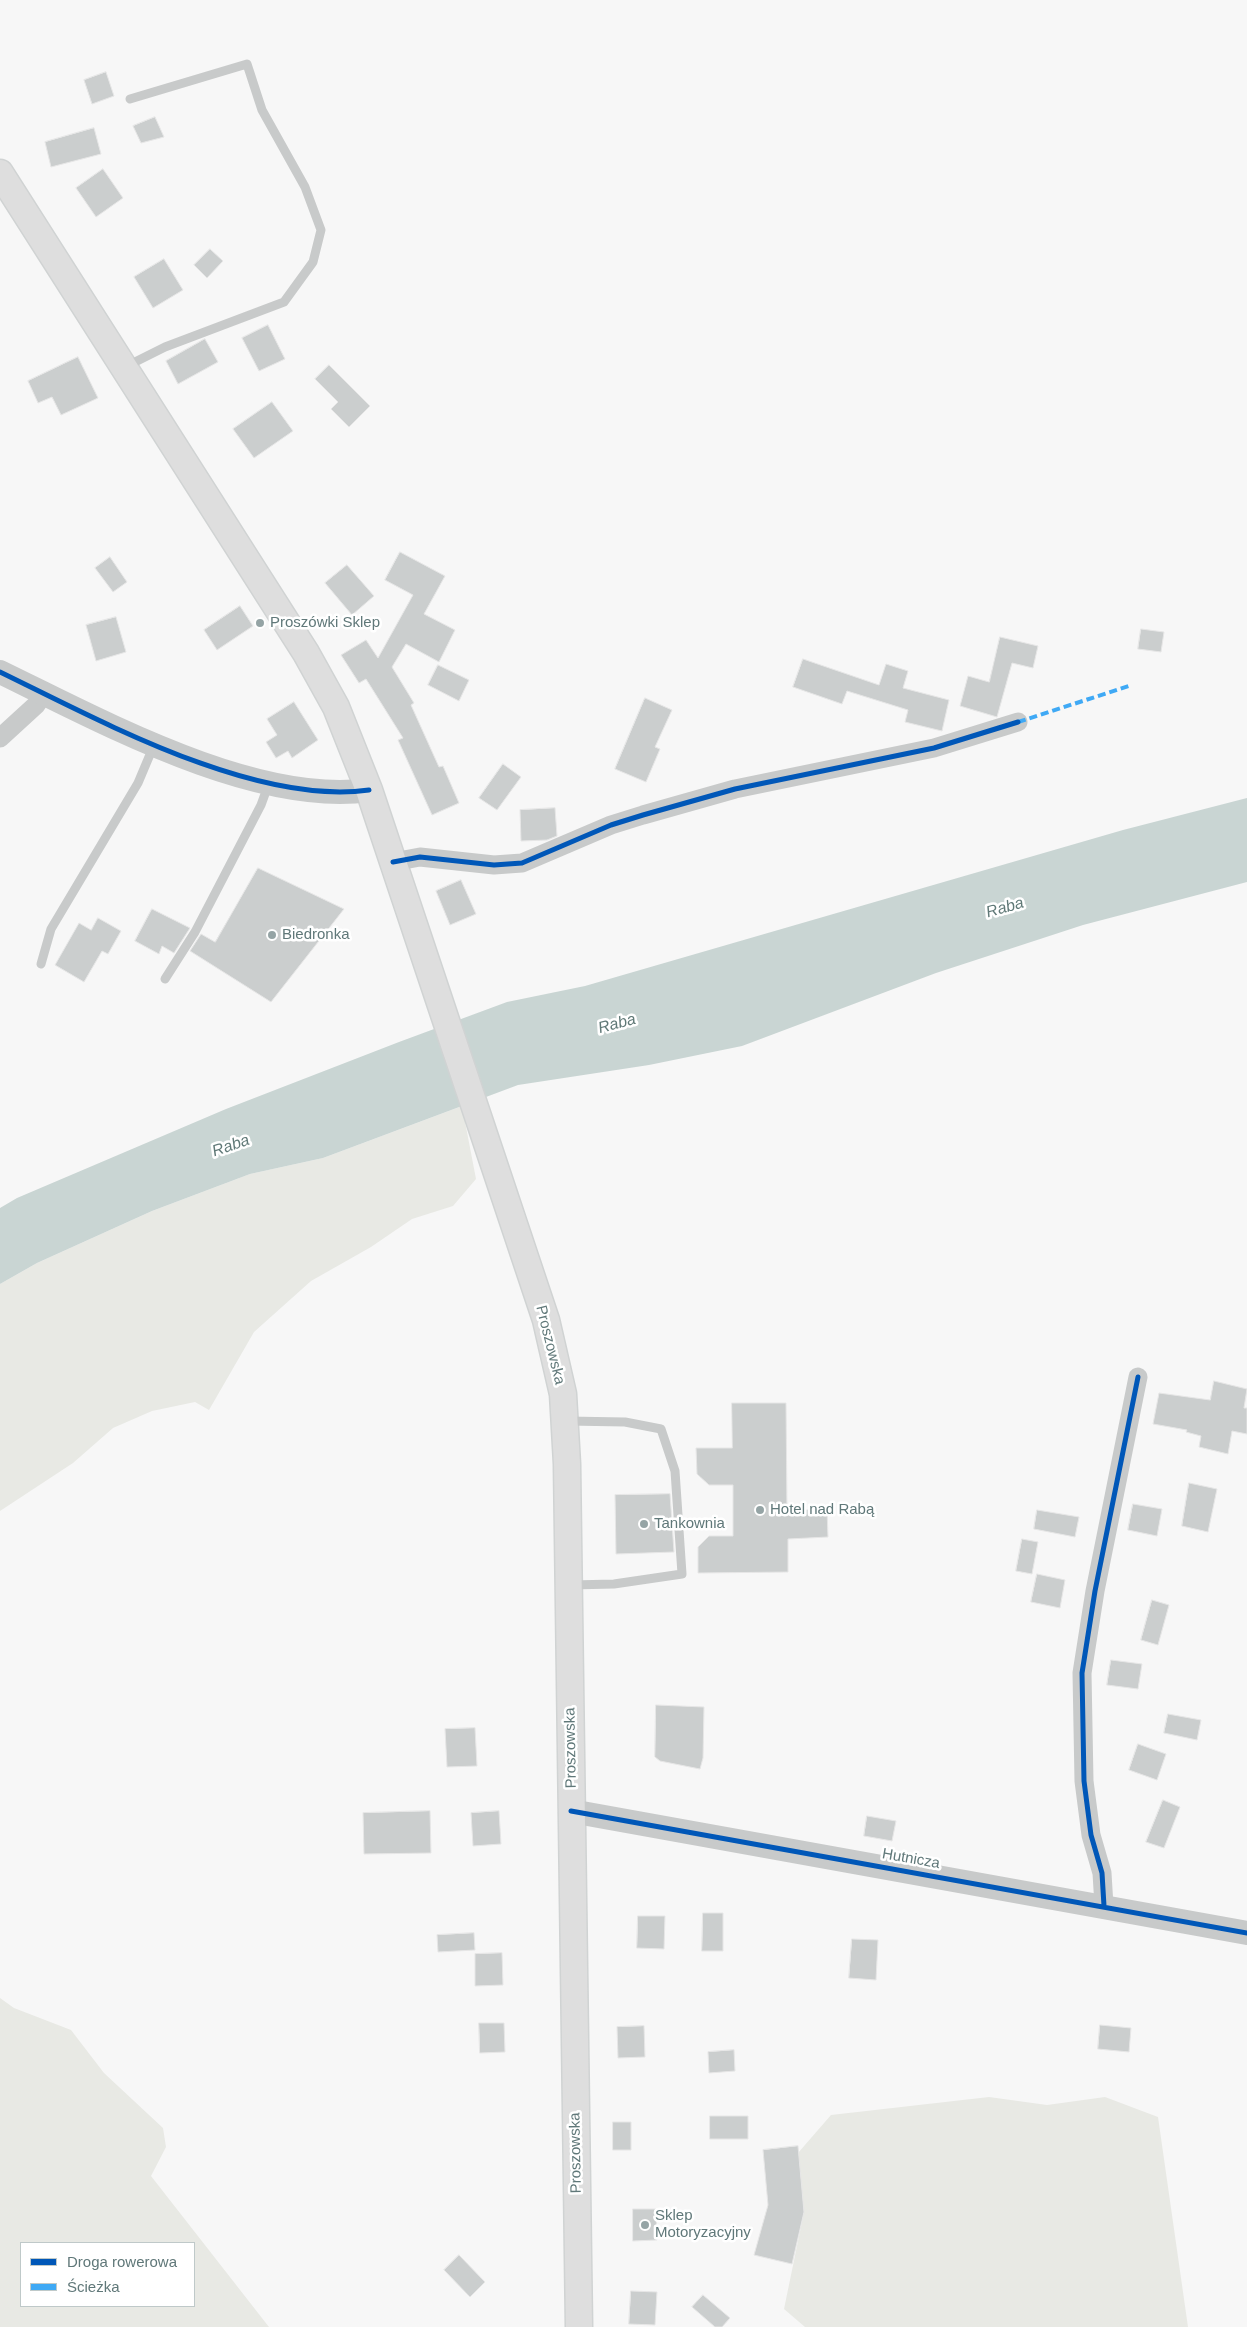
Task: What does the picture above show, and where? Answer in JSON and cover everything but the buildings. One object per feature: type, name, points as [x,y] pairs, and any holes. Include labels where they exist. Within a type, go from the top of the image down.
[{"type":"main road","name":"Proszowska","points":[[0,173],[306,653],[336,707],[369,790],[546,1320],[562,1394],[565,1421],[579,2327]]},
{"type":"street","points":[[0,672],[155,744],[222,770],[292,788],[337,792],[369,790]]},
{"type":"street","points":[[0,738],[36,705],[44,693]]},
{"type":"street","points":[[393,862],[420,857],[494,866],[522,864],[611,825],[643,815],[735,789],[934,748],[1018,722]]},
{"type":"street","points":[[1104,1906],[1102,1873],[1091,1835],[1084,1781],[1082,1673],[1095,1591],[1138,1378]]},
{"type":"street","name":"Hutnicza","points":[[571,1811],[1247,1933]]},
{"type":"lane","points":[[124,367],[165,347],[284,302],[313,262],[321,230],[305,187],[262,110],[247,64],[130,99]]},
{"type":"lane","points":[[42,964],[51,929],[138,783],[155,744]]},
{"type":"lane","points":[[165,979],[195,932],[261,805],[270,783]]},
{"type":"lane","points":[[565,1421],[625,1422],[662,1429],[675,1471],[682,1574],[614,1584],[568,1585]]},
{"type":"shaded area","points":[[462,1106],[476,1179],[453,1206],[412,1219],[371,1247],[311,1281],[254,1332],[209,1410],[195,1402],[152,1411],[113,1428],[73,1463],[0,1511],[0,1284],[37,1263],[152,1211],[250,1174],[323,1158]]},
{"type":"shaded area","points":[[0,1998],[14,2008],[71,2030],[104,2073],[163,2128],[166,2147],[151,2176],[269,2327],[0,2327]]},
{"type":"shaded area","points":[[989,2097],[1047,2105],[1105,2097],[1158,2117],[1188,2327],[805,2327],[784,2309],[804,2212],[798,2153],[831,2115]]},
{"type":"water","name":"Raba","points":[[1247,798],[1247,882],[1083,925],[936,973],[742,1046],[649,1065],[518,1085],[323,1158],[250,1174],[152,1211],[37,1263],[0,1284],[0,1208],[17,1198],[226,1109],[507,1002],[585,986],[1123,830]]},
{"type":"marked path","points":[[1018,722],[1132,685]]},
{"type":"cycle path","points":[[0,672],[131,735],[229,773],[277,785],[325,792],[369,790]]},
{"type":"cycle path","points":[[393,862],[420,857],[494,865],[522,863],[611,825],[643,815],[735,789],[934,748],[1018,722]]},
{"type":"cycle path","points":[[1104,1906],[1102,1873],[1091,1835],[1084,1781],[1082,1673],[1095,1591],[1138,1377]]},
{"type":"cycle path","points":[[571,1811],[1247,1933]]},
{"type":"place","name":"Proszówki Sklep","points":[[260,623]]},
{"type":"place","name":"Biedronka","points":[[272,935]]},
{"type":"place","name":"Hotel nad Rabą","points":[[760,1510]]},
{"type":"place","name":"Tankownia","points":[[644,1524]]},
{"type":"place","name":"Sklep Motoryzacyjny","points":[[645,2225]]}]
